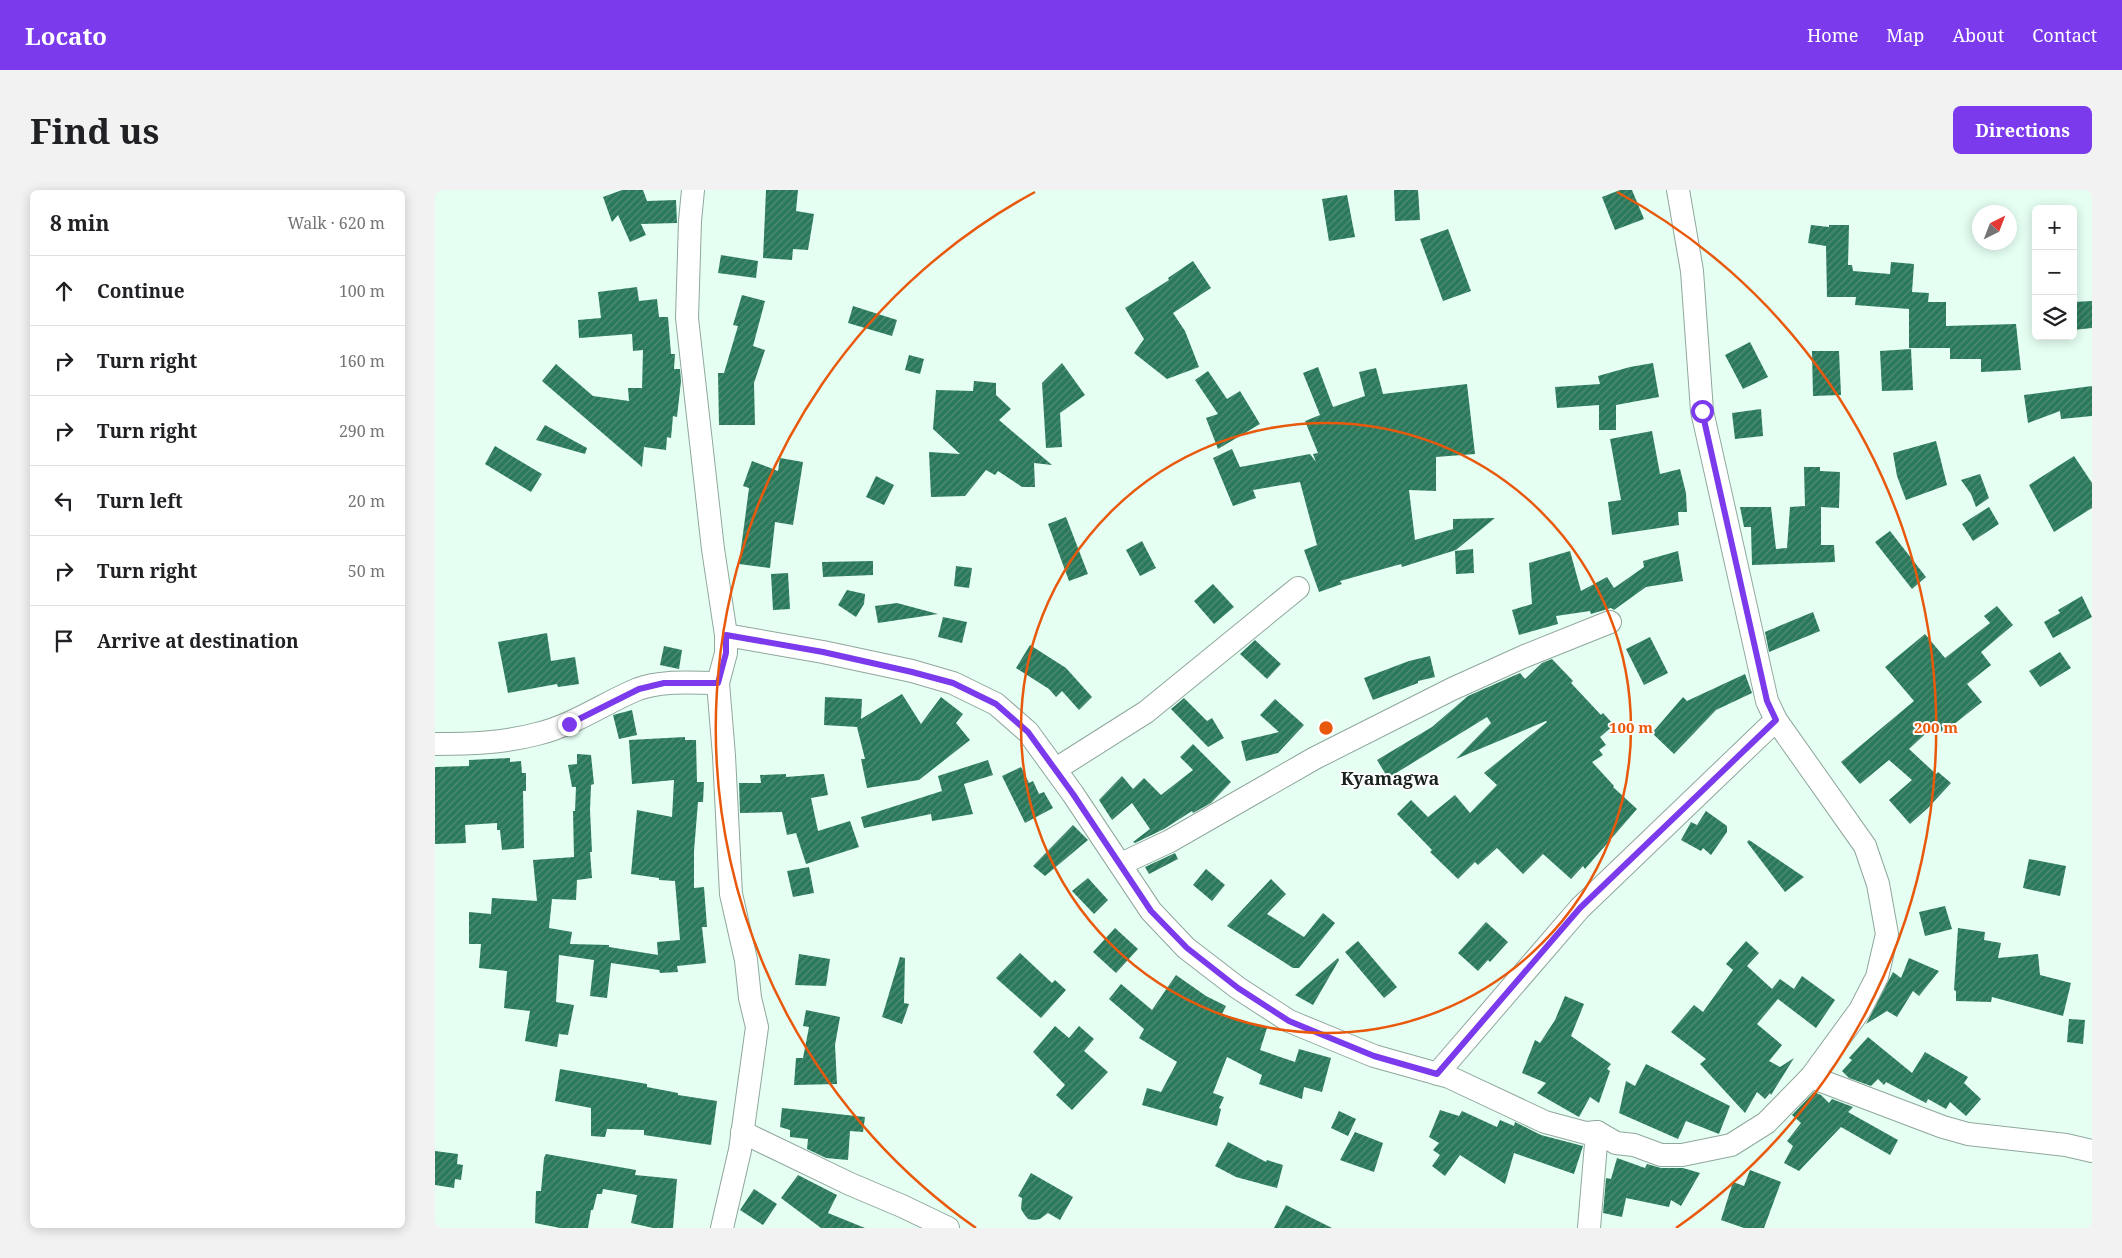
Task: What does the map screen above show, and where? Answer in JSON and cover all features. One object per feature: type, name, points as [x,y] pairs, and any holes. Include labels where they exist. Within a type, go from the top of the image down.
[{"type":"street","points":[[693,190],[690,221],[687,318],[713,549],[726,635],[726,653],[718,683],[731,894],[746,960],[750,998],[757,1027],[742,1132],[722,1228]]},
{"type":"street","points":[[726,635],[831,654],[912,672],[953,683],[996,704],[1028,732],[1121,864],[1151,911],[1187,948],[1238,988],[1289,1021],[1374,1056],[1449,1078],[1545,1122],[1586,1132],[1597,1132],[1616,1143],[1634,1145],[1661,1154],[1682,1155],[1731,1145],[1766,1123],[1811,1078],[1860,1010],[1877,977],[1887,934],[1878,884],[1865,846],[1776,720],[1767,701],[1702,411],[1692,272],[1678,190]]},
{"type":"street","points":[[1055,769],[1146,712],[1298,588]]},
{"type":"street","points":[[1121,864],[1170,841],[1315,758],[1427,702],[1525,656],[1610,622]]},
{"type":"street","points":[[435,744],[484,744],[537,734],[569,724],[639,689],[664,683],[718,683]]},
{"type":"street","points":[[1437,1074],[1580,908],[1776,720]]},
{"type":"street","points":[[1811,1078],[1943,1127],[1969,1134],[2066,1145],[2092,1151]]},
{"type":"street","points":[[742,1132],[850,1184],[948,1228]]},
{"type":"street","points":[[1589,1228],[1597,1132]]},
{"type":"building","points":[[622,190],[643,190],[647,201],[676,200],[677,223],[641,224],[646,235],[630,242],[618,215],[612,222],[603,197]]},
{"type":"building","points":[[766,190],[798,190],[796,211],[814,214],[808,250],[793,249],[792,260],[763,258]]},
{"type":"building","points":[[1394,190],[1418,190],[1420,220],[1395,221]]},
{"type":"building","points":[[1620,190],[1632,190],[1644,219],[1615,230],[1602,197]]},
{"type":"building","points":[[1347,195],[1355,237],[1329,241],[1322,199]]},
{"type":"building","points":[[1811,225],[1829,227],[1829,225],[1849,225],[1848,265],[1852,265],[1853,271],[1890,274],[1891,262],[1914,264],[1912,292],[1929,293],[1928,302],[1946,302],[1946,326],[2016,324],[2021,370],[1981,372],[1981,359],[1950,359],[1950,348],[1909,348],[1909,309],[1855,305],[1856,297],[1827,297],[1826,246],[1808,243]]},
{"type":"building","points":[[1448,229],[1471,291],[1443,301],[1420,239]]},
{"type":"building","points":[[721,255],[758,261],[756,278],[718,273]]},
{"type":"building","points":[[1193,261],[1211,288],[1173,313],[1185,331],[1199,367],[1167,379],[1134,353],[1144,339],[1125,308],[1169,280],[1168,278]]},
{"type":"building","points":[[637,287],[639,301],[657,299],[659,317],[668,317],[671,354],[675,354],[674,369],[680,369],[681,381],[677,417],[673,416],[671,438],[667,437],[666,450],[644,447],[642,467],[542,381],[556,364],[593,396],[629,401],[628,388],[642,388],[643,350],[633,351],[632,334],[579,338],[578,320],[601,318],[598,292]]},
{"type":"building","points":[[742,295],[765,301],[753,346],[765,350],[754,383],[755,425],[719,425],[718,373],[724,373],[738,326],[733,325]]},
{"type":"building","points":[[2092,301],[2092,328],[2077,330],[2077,302]]},
{"type":"building","points":[[853,306],[897,320],[892,336],[848,323]]},
{"type":"building","points":[[1750,342],[1768,377],[1743,389],[1725,355]]},
{"type":"building","points":[[1911,349],[1913,390],[1882,391],[1880,351]]},
{"type":"building","points":[[1812,351],[1839,351],[1841,395],[1813,396]]},
{"type":"building","points":[[909,355],[924,359],[920,374],[905,370]]},
{"type":"building","points":[[1062,363],[1085,395],[1060,413],[1062,447],[1046,448],[1042,383]]},
{"type":"building","points":[[1653,363],[1659,397],[1616,405],[1616,430],[1599,430],[1599,405],[1557,408],[1555,387],[1600,384],[1598,376]]},
{"type":"building","points":[[1318,367],[1333,407],[1365,396],[1359,372],[1376,368],[1383,394],[1467,384],[1475,454],[1436,457],[1436,491],[1409,490],[1415,540],[1453,529],[1453,519],[1495,518],[1456,550],[1402,567],[1401,564],[1340,581],[1342,584],[1319,592],[1304,550],[1317,545],[1300,482],[1253,490],[1256,498],[1233,506],[1213,458],[1232,449],[1240,467],[1310,454],[1316,462],[1313,454],[1318,453],[1305,421],[1320,415],[1303,373]]},
{"type":"building","points":[[1208,371],[1227,399],[1240,391],[1260,424],[1218,449],[1206,418],[1218,414],[1195,380]]},
{"type":"building","points":[[974,381],[996,383],[996,395],[1011,409],[999,420],[1052,465],[1034,463],[1035,487],[1022,487],[998,471],[995,475],[986,470],[965,496],[931,497],[929,452],[960,454],[933,429],[936,390],[973,391]]},
{"type":"building","points":[[2092,386],[2092,416],[2061,419],[2060,411],[2028,423],[2024,395]]},
{"type":"building","points":[[1761,409],[1763,436],[1735,439],[1732,413]]},
{"type":"building","points":[[545,425],[587,448],[585,454],[536,440]]},
{"type":"building","points":[[1652,431],[1660,474],[1680,469],[1686,493],[1687,512],[1678,512],[1679,525],[1612,535],[1608,502],[1621,500],[1610,439]]},
{"type":"building","points":[[1936,441],[1947,485],[1906,500],[1897,476],[1893,453]]},
{"type":"building","points":[[495,446],[542,474],[531,492],[485,464]]},
{"type":"building","points":[[2074,456],[2092,483],[2092,508],[2054,532],[2029,485]]},
{"type":"building","points":[[780,458],[803,462],[793,525],[775,522],[770,568],[739,564],[749,488],[743,486],[752,461],[778,471]]},
{"type":"building","points":[[1804,467],[1820,467],[1820,471],[1840,472],[1839,508],[1821,507],[1821,545],[1834,545],[1835,562],[1752,565],[1751,527],[1744,527],[1740,507],[1771,507],[1776,549],[1787,548],[1790,507],[1805,506]]},
{"type":"building","points":[[1980,474],[1989,498],[1976,507],[1971,494],[1961,480]]},
{"type":"building","points":[[876,476],[894,485],[884,505],[866,497]]},
{"type":"building","points":[[1989,507],[1999,524],[1973,541],[1962,524]]},
{"type":"building","points":[[1066,517],[1088,574],[1069,581],[1048,524]]},
{"type":"building","points":[[1890,531],[1926,577],[1912,589],[1875,542]]},
{"type":"building","points":[[1142,541],[1156,568],[1140,576],[1126,550]]},
{"type":"building","points":[[1473,549],[1474,573],[1456,574],[1455,551]]},
{"type":"building","points":[[1570,551],[1581,591],[1607,577],[1614,588],[1644,567],[1643,561],[1678,551],[1683,581],[1646,587],[1614,610],[1611,608],[1591,614],[1590,611],[1556,616],[1558,624],[1519,635],[1512,610],[1532,604],[1529,563]]},
{"type":"building","points":[[873,561],[873,575],[823,577],[822,562]]},
{"type":"building","points":[[956,566],[972,568],[969,588],[954,586]]},
{"type":"building","points":[[788,573],[790,609],[773,610],[771,574]]},
{"type":"building","points":[[1213,584],[1234,607],[1214,624],[1194,601]]},
{"type":"building","points":[[847,590],[865,594],[864,604],[856,617],[838,605]]},
{"type":"building","points":[[2082,596],[2092,617],[2053,638],[2044,622],[2060,613],[2058,610]]},
{"type":"building","points":[[897,603],[938,614],[878,623],[875,606]]},
{"type":"building","points":[[1997,606],[2013,625],[1981,652],[1991,665],[1967,684],[1982,702],[1943,733],[1935,725],[1909,749],[1936,774],[1938,772],[1951,783],[1910,824],[1889,800],[1912,780],[1889,760],[1860,784],[1841,762],[1914,701],[1885,667],[1925,634],[1945,658],[1990,623],[1984,616]]},
{"type":"building","points":[[1813,612],[1820,631],[1769,652],[1765,632]]},
{"type":"building","points":[[943,617],[967,622],[962,643],[938,637]]},
{"type":"building","points":[[547,633],[551,661],[575,657],[579,684],[558,687],[557,684],[508,693],[498,642]]},
{"type":"building","points":[[1650,637],[1668,673],[1644,685],[1626,649]]},
{"type":"building","points":[[1255,640],[1281,664],[1267,679],[1240,654]]},
{"type":"building","points":[[1030,645],[1066,668],[1092,697],[1079,710],[1062,691],[1056,697],[1049,689],[1016,668]]},
{"type":"building","points":[[664,646],[682,650],[679,669],[660,665]]},
{"type":"building","points":[[2060,652],[2071,668],[2040,687],[2029,671]]},
{"type":"building","points":[[1430,656],[1435,677],[1418,681],[1418,683],[1373,700],[1364,678],[1409,661]]},
{"type":"building","points":[[1552,659],[1573,681],[1571,683],[1601,715],[1603,713],[1614,725],[1600,737],[1606,745],[1599,750],[1603,755],[1592,762],[1613,787],[1637,809],[1585,869],[1583,866],[1571,879],[1543,854],[1523,874],[1497,848],[1478,865],[1475,862],[1458,879],[1430,852],[1432,850],[1397,814],[1411,800],[1428,817],[1455,795],[1470,813],[1497,785],[1484,773],[1547,722],[1456,759],[1491,723],[1487,717],[1388,778],[1377,760],[1432,727],[1468,696],[1520,673],[1525,679],[1542,663]]},
{"type":"building","points":[[1745,674],[1752,693],[1716,710],[1674,754],[1652,733],[1683,697],[1687,701]]},
{"type":"building","points":[[902,694],[921,724],[941,697],[963,714],[956,723],[970,740],[919,780],[867,788],[861,759],[865,759],[857,727],[824,725],[825,697],[862,699],[861,719]]},
{"type":"building","points":[[1184,698],[1207,721],[1212,718],[1224,738],[1208,747],[1171,709]]},
{"type":"building","points":[[1275,699],[1304,725],[1278,753],[1246,761],[1241,741],[1279,732],[1260,715]]},
{"type":"building","points":[[632,710],[637,735],[619,739],[613,715]]},
{"type":"building","points":[[685,737],[685,740],[696,740],[697,782],[704,782],[703,802],[698,802],[694,851],[694,888],[704,887],[707,927],[702,927],[706,963],[677,966],[678,972],[660,973],[659,970],[611,963],[607,998],[590,996],[594,960],[559,955],[556,1002],[574,1005],[568,1035],[559,1034],[557,1047],[525,1041],[530,1011],[504,1008],[507,971],[479,968],[481,944],[469,944],[469,912],[491,914],[492,898],[537,901],[533,860],[574,857],[573,811],[575,811],[576,787],[572,787],[568,765],[577,764],[577,754],[591,755],[594,784],[591,785],[590,810],[592,878],[577,880],[576,900],[552,899],[549,928],[572,932],[570,944],[609,945],[609,947],[658,955],[657,942],[680,940],[675,881],[659,880],[659,878],[631,874],[637,810],[672,817],[674,780],[632,784],[629,740]]},
{"type":"building","points":[[1193,744],[1231,782],[1211,803],[1193,813],[1192,811],[1164,829],[1135,843],[1133,842],[1150,829],[1132,803],[1112,820],[1099,800],[1122,776],[1133,789],[1144,778],[1161,795],[1193,770],[1180,757]]},
{"type":"building","points":[[510,758],[510,762],[521,761],[522,773],[526,773],[526,791],[523,791],[524,848],[502,850],[500,830],[497,830],[497,823],[465,825],[466,843],[435,844],[435,767],[469,766],[469,760]]},
{"type":"building","points":[[988,760],[993,775],[964,784],[973,814],[932,821],[931,814],[864,828],[861,817],[942,791],[938,776]]},
{"type":"building","points":[[1021,767],[1029,783],[1033,781],[1039,794],[1044,792],[1053,808],[1025,823],[1002,776]]},
{"type":"building","points":[[786,774],[786,777],[824,774],[828,795],[811,798],[818,831],[850,821],[859,847],[806,864],[796,833],[787,835],[782,812],[740,813],[739,783],[761,783],[760,775]]},
{"type":"building","points":[[1706,811],[1727,826],[1727,832],[1711,855],[1703,848],[1701,851],[1681,840],[1691,822],[1697,825]]},
{"type":"building","points":[[1073,825],[1088,840],[1045,876],[1033,866]]},
{"type":"building","points":[[1749,840],[1804,877],[1785,892],[1747,842]]},
{"type":"building","points":[[1175,853],[1178,859],[1149,874],[1145,867]]},
{"type":"building","points":[[2029,859],[2066,866],[2060,896],[2023,888]]},
{"type":"building","points":[[809,867],[814,893],[793,897],[787,871]]},
{"type":"building","points":[[1206,869],[1225,885],[1212,901],[1193,885]]},
{"type":"building","points":[[1088,878],[1108,900],[1094,914],[1072,891]]},
{"type":"building","points":[[1271,879],[1286,894],[1267,914],[1304,937],[1323,913],[1335,923],[1299,968],[1293,968],[1227,926]]},
{"type":"building","points":[[1945,906],[1952,929],[1925,936],[1919,912]]},
{"type":"building","points":[[1486,922],[1508,942],[1490,962],[1488,960],[1478,971],[1458,953]]},
{"type":"building","points":[[1115,928],[1138,949],[1116,973],[1093,952]]},
{"type":"building","points":[[1958,928],[1985,932],[1984,940],[2001,943],[1998,958],[2038,954],[2040,975],[2071,983],[2063,1016],[1992,997],[1991,1002],[1956,1001],[1956,991],[1954,990]]},
{"type":"building","points":[[1358,941],[1397,987],[1384,998],[1345,952]]},
{"type":"building","points":[[1746,941],[1759,953],[1747,966],[1772,989],[1780,979],[1794,989],[1802,976],[1835,1000],[1816,1028],[1778,999],[1757,1024],[1782,1045],[1769,1061],[1780,1067],[1794,1058],[1771,1095],[1770,1093],[1765,1099],[1757,1092],[1745,1113],[1700,1064],[1706,1059],[1671,1032],[1694,1005],[1703,1012],[1733,970],[1726,964]]},
{"type":"building","points":[[1020,953],[1052,983],[1055,980],[1066,990],[1041,1018],[996,978]]},
{"type":"building","points":[[799,954],[830,959],[826,986],[795,985]]},
{"type":"building","points":[[900,957],[905,958],[904,1003],[909,1004],[902,1024],[882,1017]]},
{"type":"building","points":[[1338,958],[1339,960],[1313,1005],[1295,995]]},
{"type":"building","points":[[1909,958],[1939,971],[1919,996],[1913,991],[1897,1017],[1887,1011],[1866,1024],[1893,972],[1901,978]]},
{"type":"building","points":[[1176,975],[1206,996],[1226,1006],[1222,1014],[1267,1028],[1260,1050],[1295,1062],[1299,1049],[1331,1058],[1322,1092],[1304,1087],[1302,1099],[1259,1084],[1262,1075],[1227,1057],[1213,1093],[1224,1097],[1219,1108],[1221,1109],[1217,1126],[1142,1105],[1147,1088],[1161,1092],[1177,1062],[1139,1038],[1144,1029],[1109,999],[1121,984],[1152,1010]]},
{"type":"building","points":[[1565,996],[1584,1004],[1571,1036],[1611,1064],[1607,1069],[1610,1071],[1599,1103],[1590,1097],[1579,1117],[1537,1093],[1546,1083],[1522,1073],[1535,1040],[1540,1043],[1555,1020]]},
{"type":"building","points":[[806,1010],[840,1017],[835,1045],[837,1084],[794,1085],[796,1058],[803,1058],[809,1027],[803,1026]]},
{"type":"building","points":[[2069,1019],[2085,1020],[2083,1044],[2067,1042]]},
{"type":"building","points":[[1055,1026],[1069,1038],[1079,1026],[1094,1039],[1084,1051],[1108,1072],[1072,1110],[1056,1095],[1065,1085],[1033,1052]]},
{"type":"building","points":[[1868,1037],[1912,1073],[1925,1052],[1968,1077],[1964,1083],[1981,1099],[1966,1116],[1950,1102],[1946,1109],[1928,1099],[1926,1103],[1886,1082],[1884,1085],[1878,1079],[1871,1086],[1849,1078],[1842,1071],[1852,1060],[1849,1058]]},
{"type":"building","points":[[1646,1064],[1730,1106],[1719,1134],[1686,1121],[1678,1139],[1619,1113],[1626,1081],[1635,1086]]},
{"type":"building","points":[[560,1069],[647,1084],[647,1087],[678,1093],[678,1095],[717,1101],[711,1145],[644,1135],[644,1130],[607,1129],[605,1137],[591,1136],[591,1108],[555,1101]]},
{"type":"building","points":[[1814,1092],[1821,1095],[1829,1103],[1832,1099],[1853,1107],[1848,1112],[1898,1140],[1890,1155],[1841,1127],[1799,1171],[1784,1163],[1793,1146],[1787,1141],[1801,1123],[1792,1115]]},
{"type":"building","points":[[782,1108],[865,1117],[863,1132],[850,1131],[848,1160],[826,1158],[807,1149],[808,1139],[790,1137],[790,1130],[780,1127]]},
{"type":"building","points":[[1440,1110],[1459,1116],[1462,1111],[1497,1127],[1500,1120],[1514,1126],[1515,1122],[1541,1135],[1583,1146],[1574,1174],[1514,1153],[1505,1184],[1460,1155],[1445,1176],[1432,1166],[1440,1155],[1433,1150],[1439,1143],[1429,1137]]},
{"type":"building","points":[[1339,1111],[1356,1119],[1348,1136],[1331,1128]]},
{"type":"building","points":[[1355,1132],[1383,1143],[1374,1172],[1340,1160]]},
{"type":"building","points":[[1228,1142],[1266,1162],[1267,1160],[1283,1165],[1277,1188],[1236,1177],[1215,1166]]},
{"type":"building","points":[[435,1151],[458,1154],[457,1164],[463,1165],[461,1180],[455,1179],[454,1188],[435,1185]]},
{"type":"building","points":[[546,1154],[636,1170],[635,1175],[677,1179],[673,1228],[653,1228],[631,1223],[637,1195],[603,1189],[602,1194],[597,1194],[593,1210],[591,1210],[588,1228],[560,1228],[535,1223],[536,1191],[541,1191]]},
{"type":"building","points":[[1617,1158],[1645,1168],[1647,1164],[1661,1168],[1683,1168],[1700,1173],[1681,1206],[1671,1200],[1669,1207],[1626,1198],[1622,1217],[1603,1213],[1606,1178],[1611,1179]]},
{"type":"building","points":[[1750,1170],[1781,1182],[1764,1228],[1744,1228],[1721,1220],[1733,1182],[1744,1186]]},
{"type":"building","points":[[1031,1173],[1073,1197],[1060,1220],[1048,1213],[1040,1219],[1034,1220],[1028,1219],[1024,1214],[1021,1209],[1022,1198],[1018,1196]]},
{"type":"building","points":[[798,1175],[837,1195],[828,1213],[865,1228],[821,1228],[781,1198]]},
{"type":"building","points":[[754,1189],[777,1204],[763,1225],[740,1210]]},
{"type":"building","points":[[1286,1205],[1332,1228],[1274,1228]]},
{"type":"district","name":"Kyamagwa","points":[[1390,778]]},
{"type":"route","points":[[569,724],[639,689],[664,683],[718,683],[726,653],[726,635],[823,652],[953,683],[996,704],[1028,732],[1073,794],[1151,911],[1187,948],[1238,988],[1289,1021],[1313,1029],[1374,1056],[1437,1074],[1580,908],[1776,720],[1767,701],[1702,411]]}]
